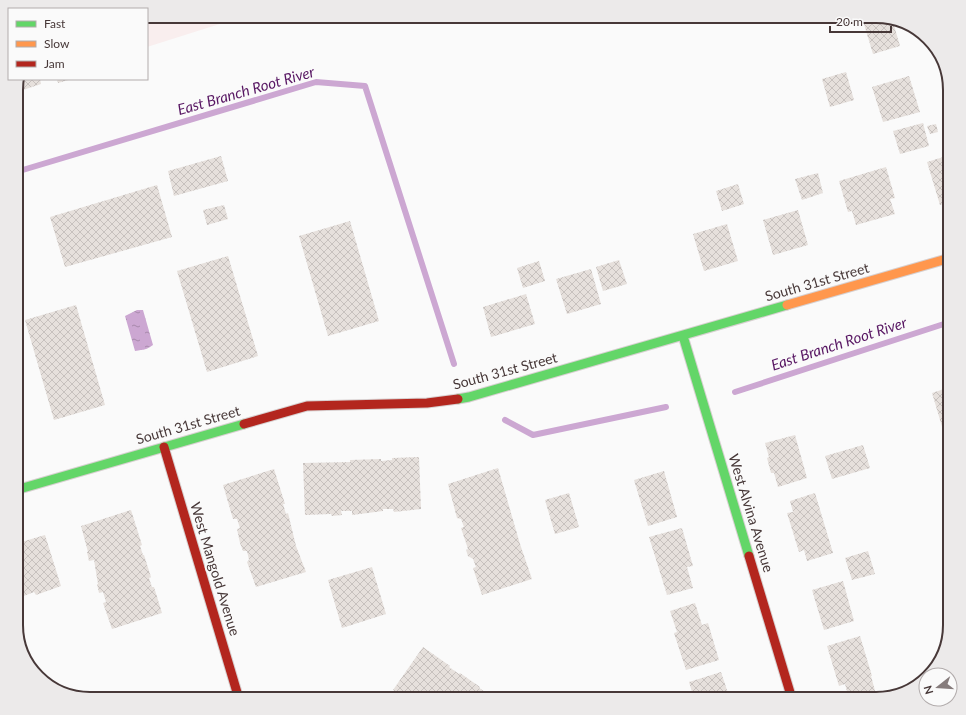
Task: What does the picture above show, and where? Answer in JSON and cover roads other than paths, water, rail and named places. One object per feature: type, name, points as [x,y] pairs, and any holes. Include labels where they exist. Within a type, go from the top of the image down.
[{"type":"street","name":"South 31st Street","points":[[23,488],[307,406],[427,403],[469,397],[943,260]]},
{"type":"street","name":"West Alvina Avenue","points":[[683,336],[790,692]]},
{"type":"street","name":"West Mangold Avenue","points":[[164,447],[238,692]]},
{"type":"water","points":[[137,310],[143,310],[153,345],[146,349],[135,351],[125,316]]},
{"type":"waterway","name":"East Branch Root River","points":[[23,170],[316,82],[365,86],[454,364]]},
{"type":"waterway","name":"East Branch Root River","points":[[735,392],[943,324]]},
{"type":"waterway","name":"East Branch Root River","points":[[505,420],[533,435],[666,407]]}]
